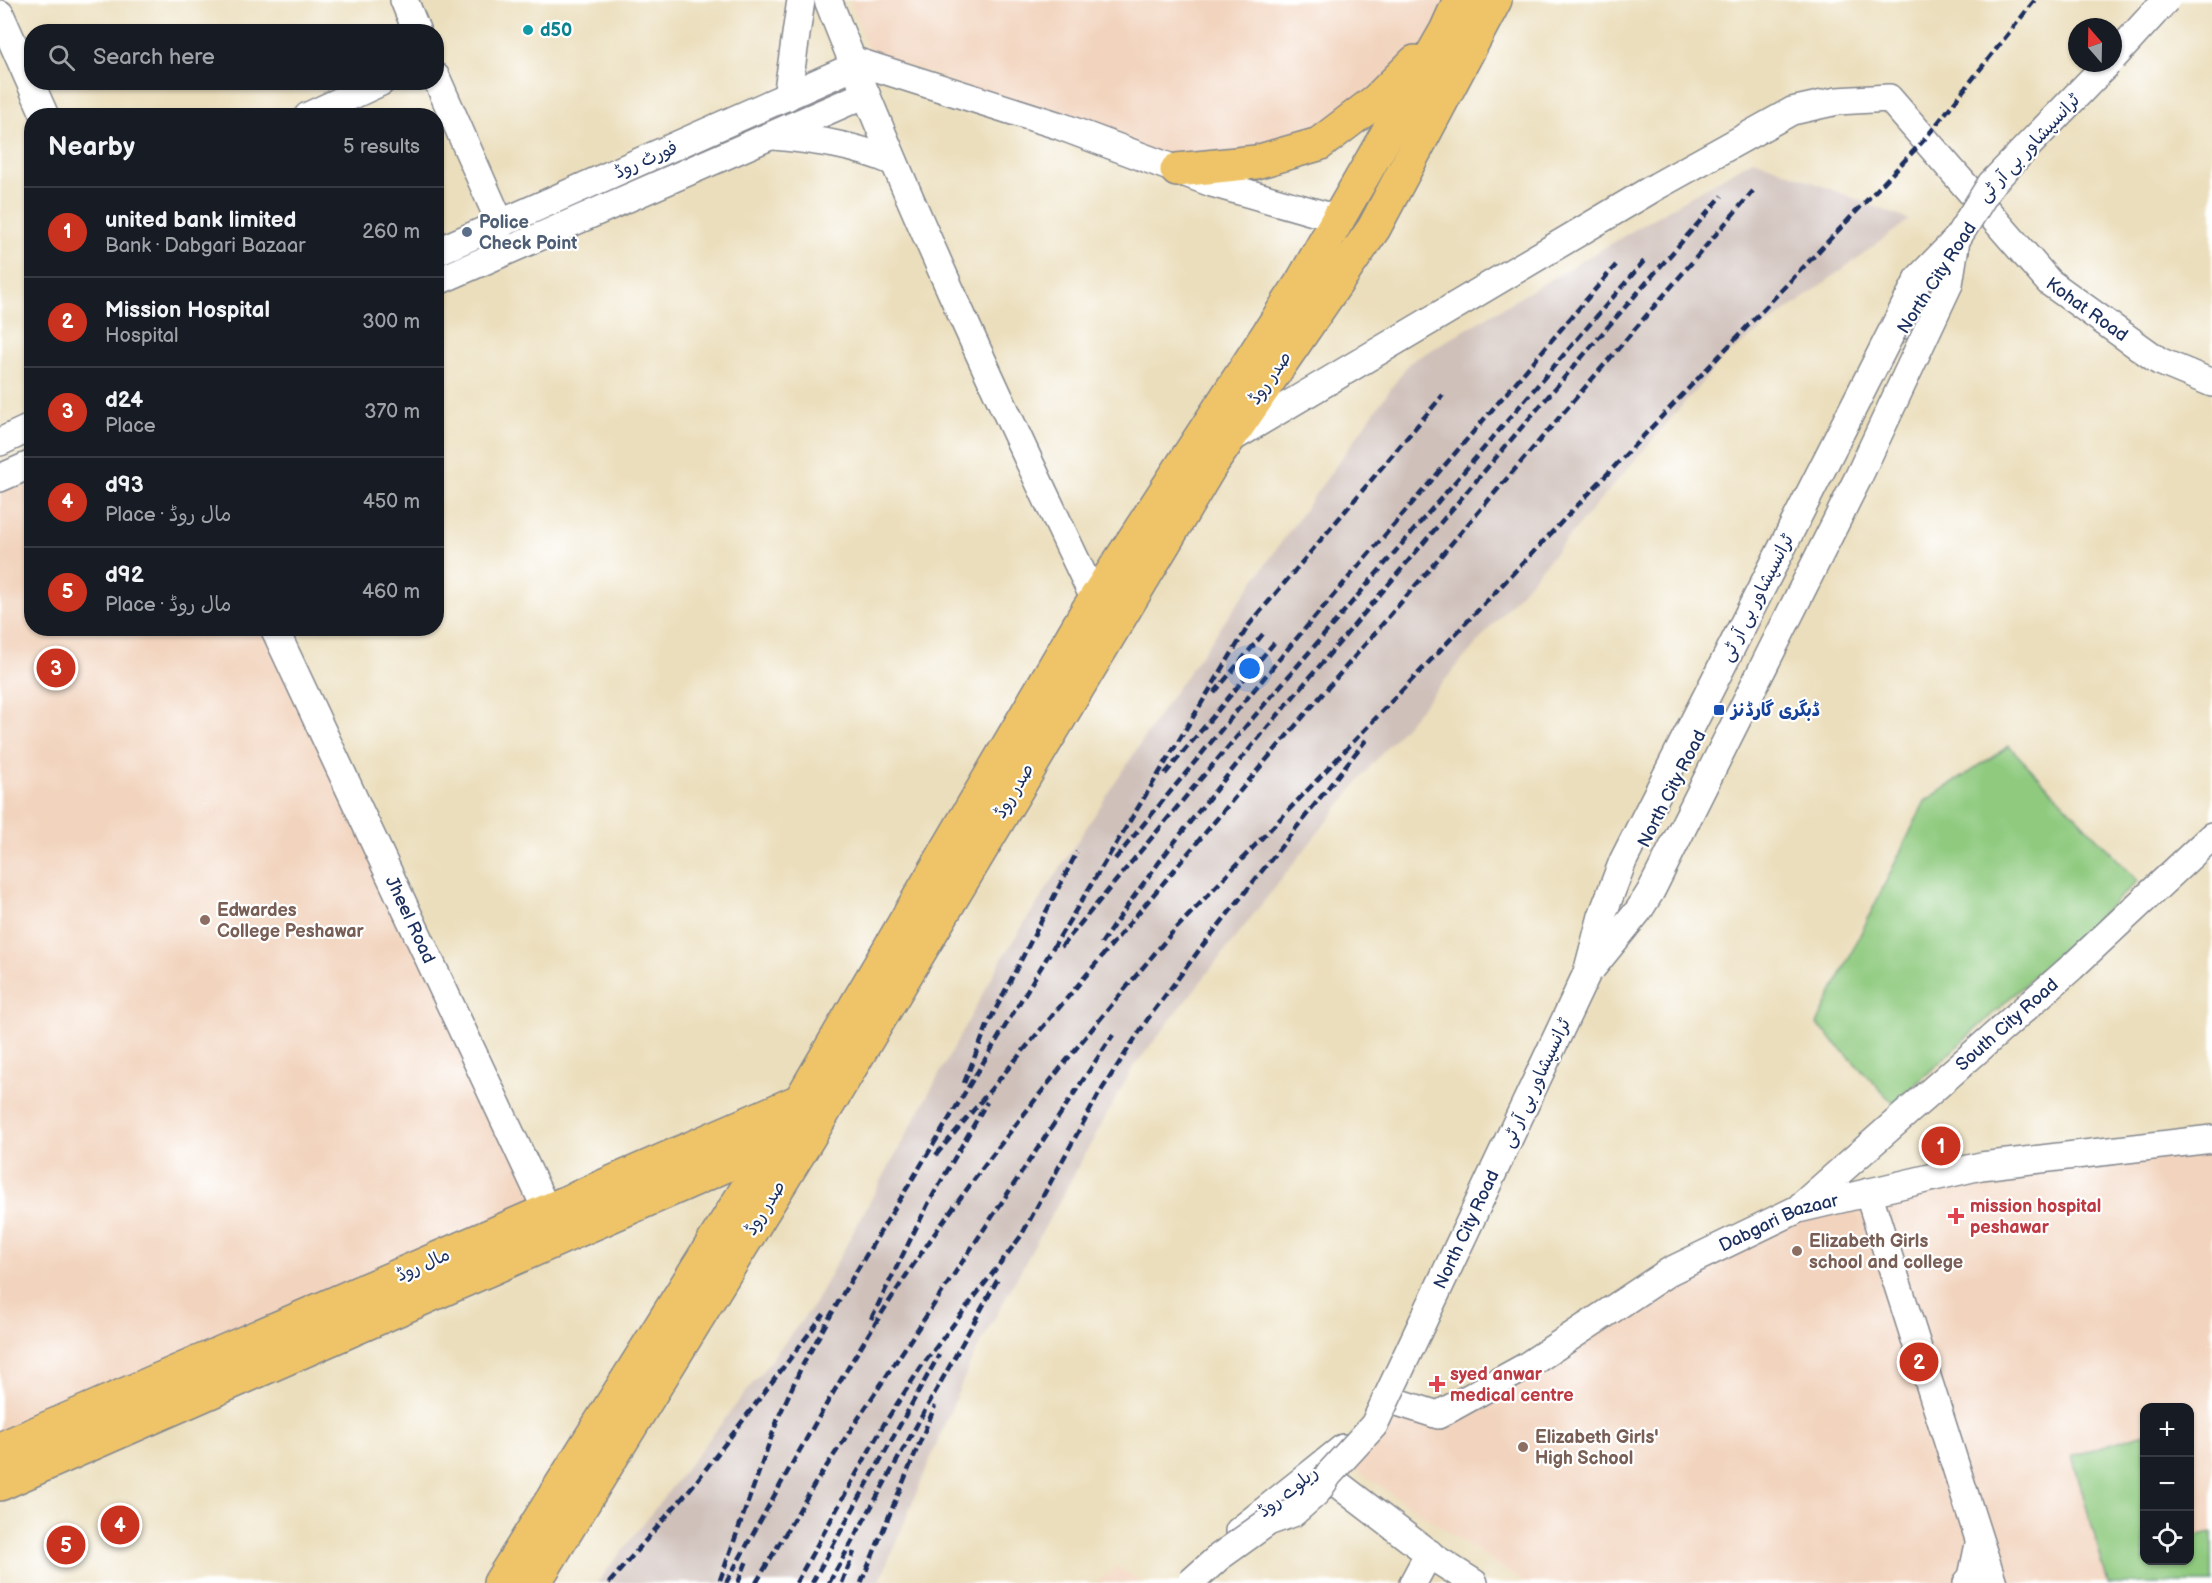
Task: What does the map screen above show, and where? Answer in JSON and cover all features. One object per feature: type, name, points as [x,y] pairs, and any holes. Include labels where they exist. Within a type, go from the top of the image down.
[{"type":"main road","name":"صدر روڈ","points":[[534,1583],[809,1111],[1095,600],[1222,408],[1338,219],[1446,31],[1460,0]]},
{"type":"main road","name":"صدر روڈ","points":[[844,1077],[1227,441],[1374,228],[1495,0]]},
{"type":"main road","points":[[1177,170],[1256,162],[1319,144],[1377,100],[1446,31]]},
{"type":"main road","name":"مال روڈ","points":[[0,1449],[547,1211],[809,1111],[844,1077]]},
{"type":"main road","name":"صدر روڈ","points":[[500,1583],[775,1144],[809,1111]]},
{"type":"main road","name":"مال روڈ","points":[[0,1484],[775,1144]]},
{"type":"street","points":[[404,0],[414,24]]},
{"type":"street","points":[[788,97],[801,0]]},
{"type":"street","points":[[828,0],[894,162],[987,377],[1095,600]]},
{"type":"street","points":[[2122,49],[2166,0]]},
{"type":"street","points":[[0,14],[24,68]]},
{"type":"street","points":[[853,63],[1060,126],[1212,183],[1338,219]]},
{"type":"street","name":"فورٹ روڈ","points":[[444,249],[788,97],[853,63]]},
{"type":"street","name":"ٹرانسپشاور بی آر ٹی","points":[[1190,1583],[1220,1557],[1268,1522],[1293,1513],[1317,1492],[1329,1474],[1374,1425],[1405,1365],[1587,974],[1607,899],[1628,850],[1919,278],[1956,240],[1991,184],[2100,72]]},
{"type":"street","name":"North City Road","points":[[1391,1401],[1490,1168],[1669,792],[1742,655],[1905,321],[1928,293],[1983,206],[2101,72]]},
{"type":"street","points":[[34,90],[41,108]]},
{"type":"street","points":[[325,108],[364,90]]},
{"type":"street","points":[[442,90],[501,225]]},
{"type":"street","name":"فورٹ روڈ","points":[[444,279],[866,94]]},
{"type":"street","name":"Kohat Road","points":[[1227,441],[1658,186],[1792,111],[1837,101],[1889,98],[2049,282],[2159,361],[2212,382]]},
{"type":"street","points":[[770,136],[835,142],[894,162]]},
{"type":"street","name":"ٹرانسپشاور بی آر ٹی","points":[[1587,974],[1640,910],[1676,843],[1858,478],[1944,295],[1949,284],[1956,240]]},
{"type":"street","points":[[0,442],[24,431]]},
{"type":"street","points":[[0,478],[24,468]]},
{"type":"street","name":"Jheel Road","points":[[277,636],[547,1211]]},
{"type":"street","name":"South City Road","points":[[1798,1209],[2072,967],[2212,836]]},
{"type":"street","name":"Dabgari Bazaar","points":[[1391,1401],[1438,1415],[1525,1367],[1670,1271],[1798,1209],[1981,1166],[2212,1139]]},
{"type":"street","points":[[1868,1192],[1993,1583]]},
{"type":"street","name":"ریلوے روڈ","points":[[1185,1583],[1253,1519],[1318,1469],[1391,1401]]},
{"type":"street","points":[[1318,1469],[1429,1553],[1474,1583]]},
{"type":"street","points":[[1967,1583],[1976,1563],[1980,1540]]},
{"type":"street","points":[[1413,1583],[1429,1553]]},
{"type":"shaded area","points":[[850,0],[1460,0],[1446,31],[1319,144],[1177,170],[868,50]]},
{"type":"shaded area","points":[[1754,159],[1909,220],[1724,357],[1369,768],[1132,1069],[972,1359],[879,1583],[597,1583],[813,1306],[1004,955],[1166,704],[1409,363]]},
{"type":"shaded area","name":"Edwardes College Peshawar","points":[[24,467],[24,636],[277,636],[547,1211],[0,1449],[0,478]]},
{"type":"shaded area","points":[[2212,1140],[2212,1583],[1525,1583],[1335,1456],[1391,1400],[1438,1415],[1798,1209]]},
{"type":"shaded area","points":[[1117,1567],[1139,1579],[1137,1583],[1096,1583]]},
{"type":"green space","points":[[2009,746],[2138,881],[1894,1104],[1817,1024],[1925,801]]},
{"type":"green space","points":[[2140,1434],[2140,1565],[2194,1565],[2194,1537],[2212,1533],[2212,1583],[2108,1583],[2072,1456]]},
{"type":"railway","points":[[726,1583],[827,1403],[909,1271],[994,1153],[1111,1006],[1171,934],[1925,139],[2035,0]]},
{"type":"railway","points":[[936,1155],[1261,766],[1753,191]]},
{"type":"railway","points":[[1101,944],[1161,860],[1257,740],[1538,408],[1722,196]]},
{"type":"railway","points":[[1061,947],[1193,788],[1644,261]]},
{"type":"railway","points":[[1115,859],[1291,645],[1616,265]]},
{"type":"railway","points":[[720,1580],[779,1416],[801,1368],[845,1290],[1249,625],[1443,395]]},
{"type":"railway","points":[[1214,693],[1263,634]]},
{"type":"railway","points":[[1165,774],[1274,643]]},
{"type":"railway","points":[[796,1583],[884,1424],[921,1367],[1021,1236],[1099,1094],[1147,1020],[1200,949],[1366,740]]},
{"type":"railway","points":[[964,1083],[988,1024],[1077,852]]},
{"type":"railway","points":[[756,1583],[814,1485],[1113,1035]]},
{"type":"railway","points":[[871,1319],[928,1204],[987,1102]]},
{"type":"railway","points":[[829,1583],[998,1279]]},
{"type":"railway","points":[[609,1583],[696,1482],[824,1314]]},
{"type":"railway","points":[[812,1583],[939,1355]]},
{"type":"railway","points":[[861,1583],[935,1406]]},
{"type":"railway","points":[[842,1583],[854,1552]]},
{"type":"railway","points":[[738,1583],[748,1558]]},
{"type":"place","name":"d50","points":[[528,30]]},
{"type":"place","name":"Police Check Point","points":[[467,232]]},
{"type":"place","name":"d24","points":[[56,668]]},
{"type":"place","name":"ڈبگری گارڈنز","points":[[1719,710]]},
{"type":"place","name":"Edwardes College Peshawar","points":[[205,920]]},
{"type":"place","name":"united bank limited","points":[[1941,1146]]},
{"type":"place","name":"mission hospital peshawar","points":[[1956,1216]]},
{"type":"place","name":"Elizabeth Girls school and college","points":[[1797,1251]]},
{"type":"place","name":"Mission Hospital","points":[[1919,1362]]},
{"type":"place","name":"syed anwar medical centre","points":[[1437,1384]]},
{"type":"place","name":"Elizabeth Girls' High School","points":[[1523,1447]]},
{"type":"place","name":"d93","points":[[120,1525]]},
{"type":"place","name":"d92","points":[[66,1545]]}]
